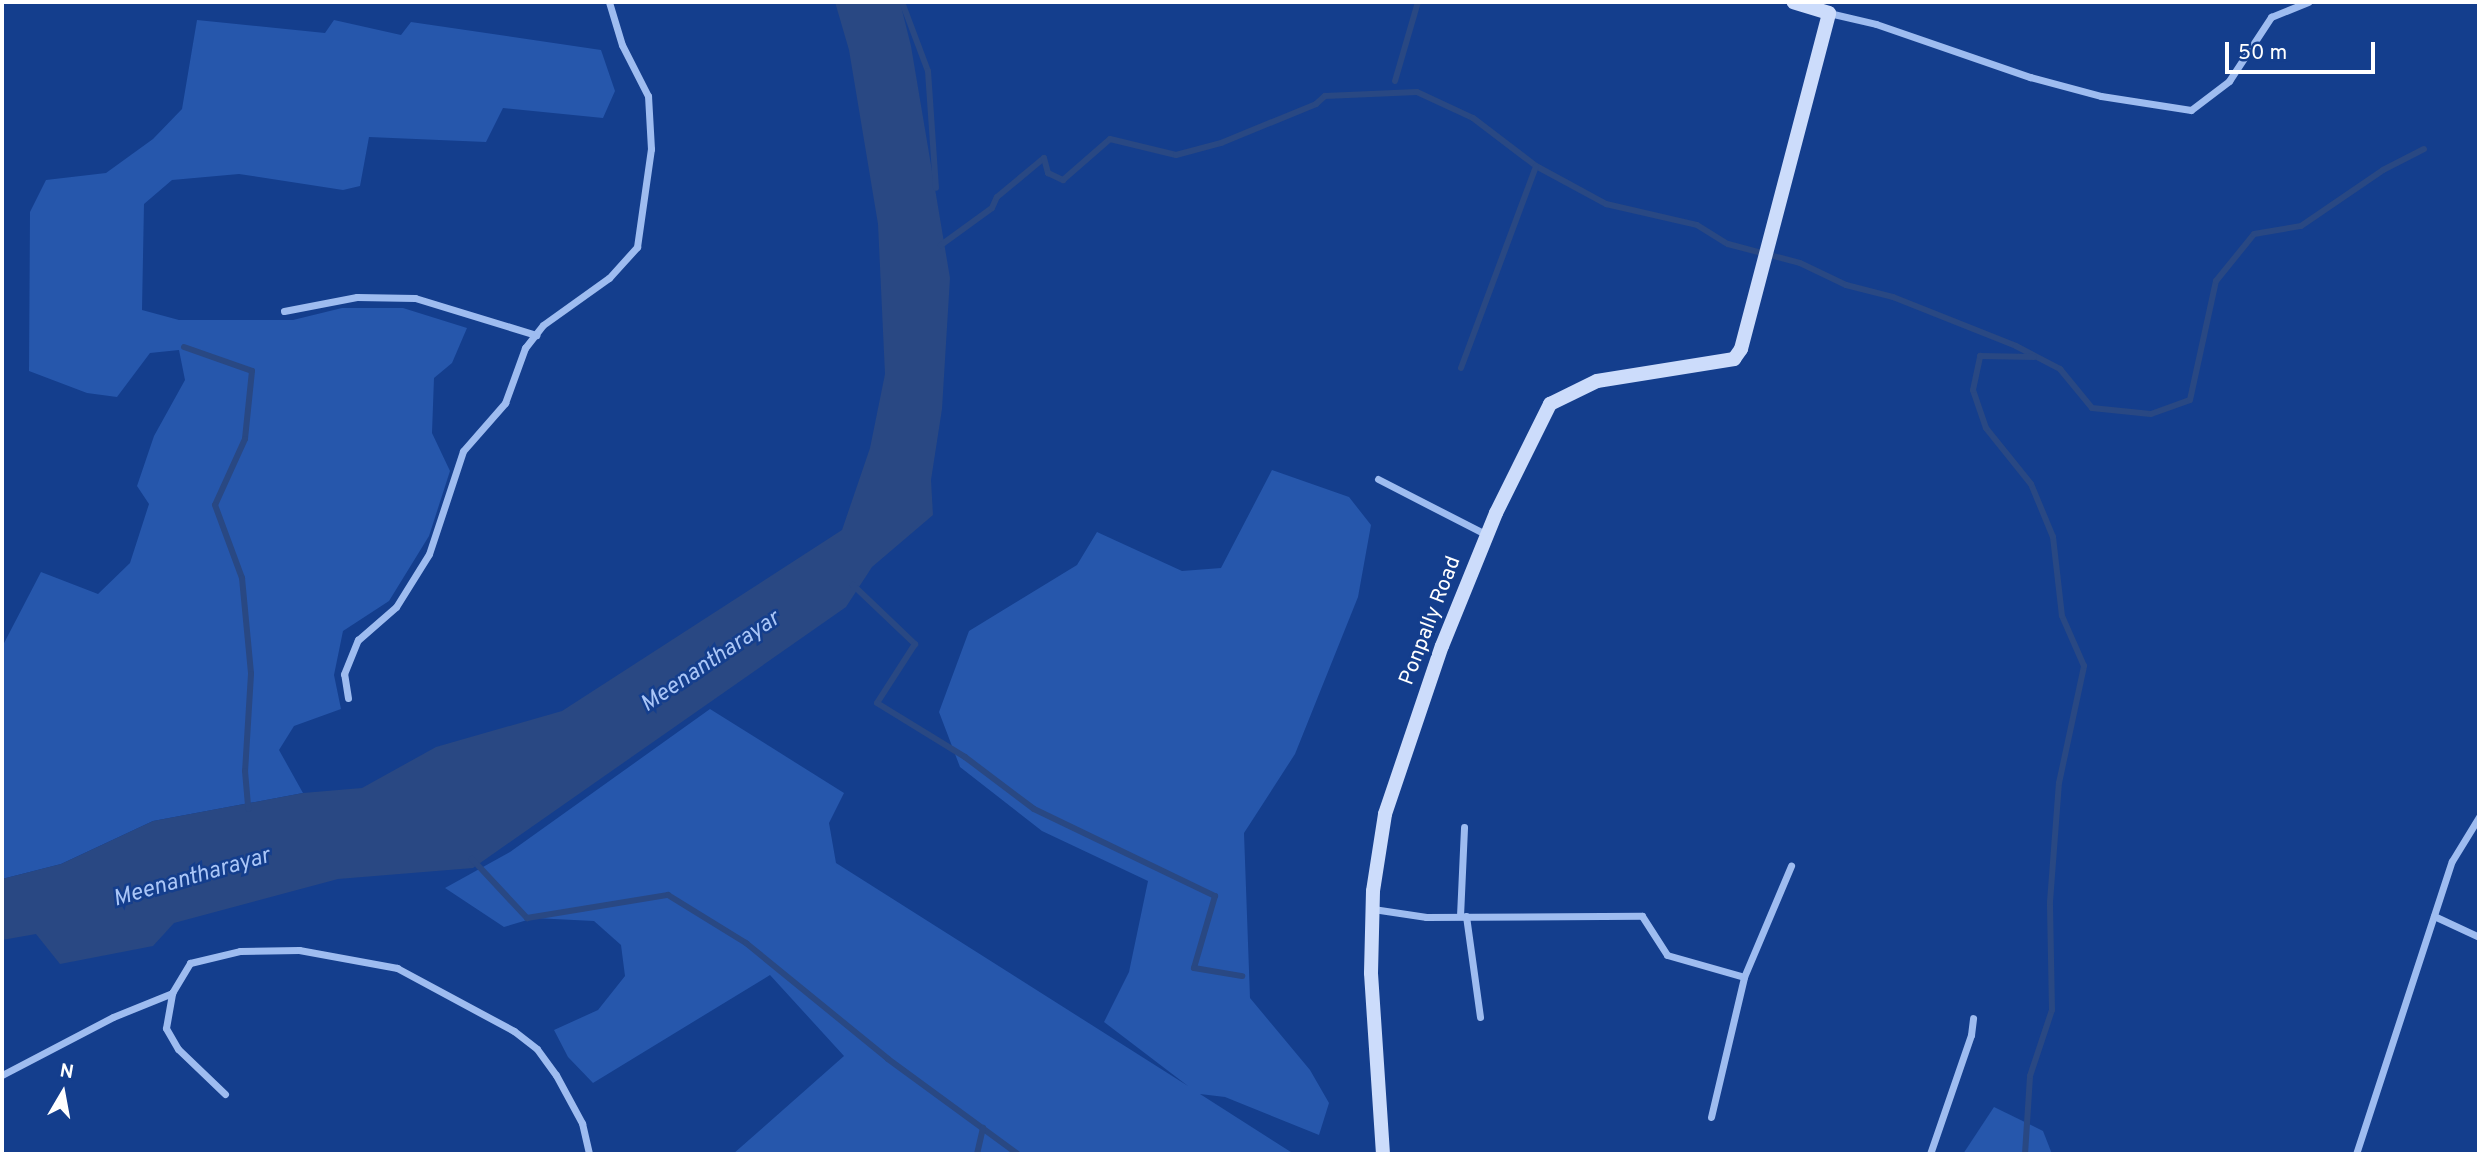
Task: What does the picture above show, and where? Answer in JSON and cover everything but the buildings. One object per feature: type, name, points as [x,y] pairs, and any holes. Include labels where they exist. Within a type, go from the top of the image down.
[{"type":"main road","points":[[1794,2],[1829,13]]},
{"type":"main road","name":"Ponpally Road","points":[[1382,1154],[1371,973],[1373,909],[1385,814],[1442,646],[1487,536],[1550,404],[1597,381],[1734,359],[1741,349],[1829,13]]},
{"type":"street","points":[[348,698],[344,674],[358,640],[396,607],[429,554],[463,451],[505,403],[525,348],[536,335],[609,278],[637,247],[651,149],[648,96],[622,46],[609,2]]},
{"type":"street","points":[[1829,13],[1876,24],[2030,78],[2101,96],[2190,110],[2229,81],[2271,17],[2308,2]]},
{"type":"street","points":[[284,311],[357,297],[415,298],[536,335]]},
{"type":"street","points":[[1378,479],[1487,536]]},
{"type":"street","points":[[2356,1154],[2452,861],[2479,817]]},
{"type":"street","points":[[1464,827],[1463,916],[1480,1017]]},
{"type":"street","points":[[1711,1117],[1744,977],[1791,866]]},
{"type":"street","points":[[1373,909],[1463,916],[1642,916],[1667,956],[1744,977]]},
{"type":"street","points":[[2434,916],[2479,937]]},
{"type":"street","points":[[225,1094],[177,1049],[166,1028],[172,993],[190,964],[240,951],[299,950],[397,968],[514,1031],[537,1049],[582,1124],[589,1154]]},
{"type":"street","points":[[2,1075],[113,1017],[172,993]]},
{"type":"street","points":[[1930,1154],[1971,1035],[1973,1017]]},
{"type":"shaded area","points":[[197,20],[325,33],[334,20],[401,35],[411,22],[601,50],[615,91],[603,118],[503,108],[486,142],[369,137],[360,186],[343,190],[239,174],[172,180],[144,204],[142,310],[179,320],[293,320],[342,308],[403,308],[467,328],[452,363],[434,378],[432,433],[450,471],[429,536],[389,601],[343,631],[334,675],[341,709],[294,726],[279,750],[303,793],[153,821],[61,864],[2,879],[2,647],[41,572],[98,594],[130,563],[149,504],[137,486],[154,436],[185,380],[179,350],[150,353],[117,397],[87,393],[29,371],[30,212],[46,180],[106,173],[153,139],[182,109]]},
{"type":"shaded area","points":[[1272,470],[1349,497],[1371,525],[1358,597],[1295,754],[1244,833],[1250,998],[1310,1070],[1329,1103],[1319,1135],[1225,1097],[1200,1094],[1294,1154],[733,1154],[844,1056],[770,975],[593,1083],[568,1057],[554,1030],[598,1010],[625,976],[621,945],[594,921],[534,918],[504,927],[445,888],[510,852],[710,709],[844,793],[829,823],[836,863],[1188,1086],[1104,1022],[1129,972],[1148,881],[1042,831],[960,767],[939,712],[969,631],[1077,565],[1097,532],[1182,571],[1221,568]]},
{"type":"shaded area","points":[[1994,1107],[2043,1131],[2052,1154],[1963,1154]]},
{"type":"water","points":[[835,2],[900,2],[911,46],[950,278],[942,409],[931,480],[933,515],[872,567],[846,607],[473,868],[338,879],[174,923],[153,946],[60,964],[36,934],[2,940],[2,879],[61,864],[153,821],[303,793],[362,788],[436,747],[562,711],[842,530],[870,448],[885,374],[878,224],[849,50]]},
{"type":"waterway","name":"Meenantharayar","points":[[902,2],[928,71],[936,188]]},
{"type":"waterway","points":[[1395,81],[1418,2]]},
{"type":"waterway","points":[[941,245],[992,208],[997,197],[1044,158],[1048,173],[1063,180],[1110,139],[1176,155],[1221,143],[1316,104],[1325,96],[1417,92],[1473,118],[1536,166],[1606,204],[1697,225],[1728,244],[1800,263],[1846,285],[1893,297],[2016,346],[2060,369],[2092,408],[2151,414],[2190,400],[2216,281],[2254,234],[2301,226],[2383,170],[2424,149]]},
{"type":"waterway","points":[[1461,368],[1536,166]]},
{"type":"waterway","points":[[184,347],[252,371],[245,439],[215,505],[242,578],[251,674],[245,771],[248,809]]},
{"type":"waterway","points":[[2025,1154],[2030,1076],[2052,1010],[2050,902],[2059,783],[2084,666],[2062,616],[2053,537],[2031,484],[1986,428],[1973,390],[1980,356],[2034,357]]},
{"type":"waterway","points":[[853,585],[915,644],[877,703],[965,757],[1034,809],[1215,896],[1194,968],[1242,976]]},
{"type":"waterway","points":[[472,859],[527,918],[668,895],[746,943],[888,1059],[1018,1154]]},
{"type":"waterway","points":[[977,1154],[983,1128]]}]
